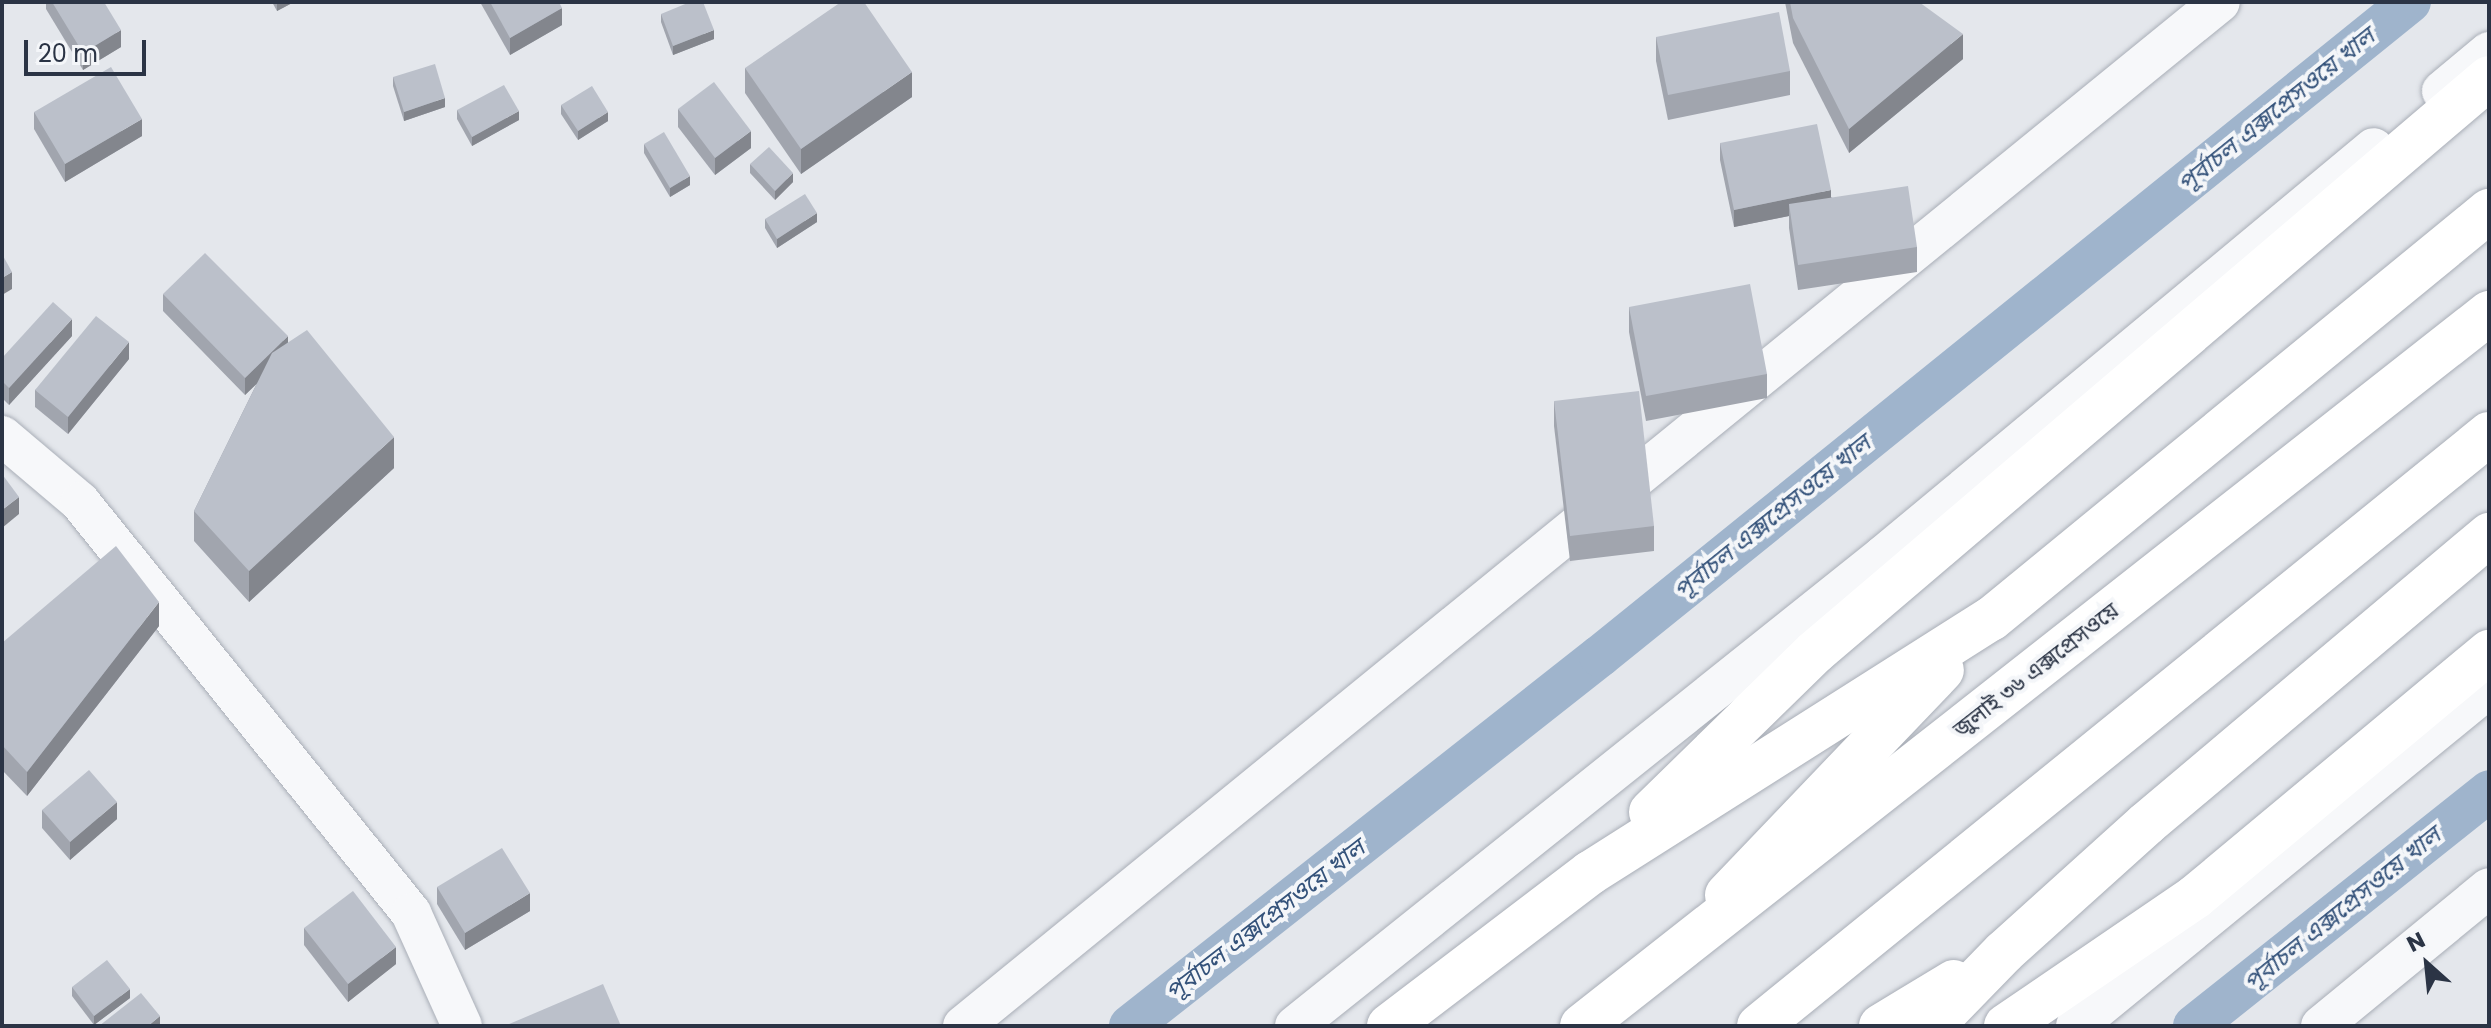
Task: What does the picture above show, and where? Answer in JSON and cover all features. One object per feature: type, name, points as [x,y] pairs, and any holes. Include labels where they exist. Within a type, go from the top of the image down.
[{"type":"main road","points":[[1590,873],[1815,652],[2489,78]]},
{"type":"main road","points":[[1389,1026],[1590,873],[1991,619],[2489,211]]},
{"type":"main road","name":"জুলাই ৩৬ এক্সপ্রেসওয়ে","points":[[1582,1026],[2489,313]]},
{"type":"main road","points":[[1759,1026],[2475,446]]},
{"type":"main road","points":[[1932,1026],[2004,952],[2146,824],[2489,535]]},
{"type":"main road","points":[[1664,961],[1991,619]]},
{"type":"main road","points":[[2006,1026],[2195,897],[2489,652]]},
{"type":"main road","points":[[1881,1026],[2004,952]]},
{"type":"street","points":[[963,1026],[2220,2]]},
{"type":"street","points":[[1295,1026],[1883,556],[2489,52]]},
{"type":"street","points":[[2,436],[80,502],[411,913],[462,1026]]},
{"type":"street","points":[[2076,1026],[2489,688]]},
{"type":"street","points":[[2321,1026],[2489,888]]},
{"type":"building","points":[[52,2],[104,2],[121,30],[83,53]]},
{"type":"building","points":[[490,2],[559,2],[562,8],[510,38]]},
{"type":"building","points":[[690,2],[703,2],[714,30],[673,46],[661,14]]},
{"type":"building","points":[[841,2],[864,2],[912,72],[801,149],[745,68]]},
{"type":"building","points":[[1790,2],[1919,2],[1963,34],[1849,129],[1793,18]]},
{"type":"building","points":[[1779,12],[1790,71],[1668,95],[1656,37]]},
{"type":"building","points":[[435,64],[445,98],[404,112],[393,77]]},
{"type":"building","points":[[111,67],[142,119],[65,164],[34,112]]},
{"type":"building","points":[[714,82],[751,131],[715,158],[678,109]]},
{"type":"building","points":[[504,85],[519,111],[472,137],[457,110]]},
{"type":"building","points":[[592,86],[608,112],[578,131],[561,105]]},
{"type":"building","points":[[1817,124],[1831,190],[1734,210],[1720,143]]},
{"type":"building","points":[[664,132],[690,176],[670,188],[644,144]]},
{"type":"building","points":[[769,147],[793,173],[775,191],[750,164]]},
{"type":"building","points":[[1908,186],[1917,247],[1798,265],[1789,204]]},
{"type":"building","points":[[805,194],[817,213],[777,239],[765,219]]},
{"type":"building","points":[[205,253],[288,336],[245,378],[163,294]]},
{"type":"building","points":[[2,254],[12,272],[2,278]]},
{"type":"building","points":[[1750,284],[1767,374],[1646,396],[1629,307]]},
{"type":"building","points":[[53,302],[72,319],[9,388],[2,381],[2,358]]},
{"type":"building","points":[[96,316],[129,342],[68,417],[35,390]]},
{"type":"building","points":[[307,330],[394,437],[249,571],[194,511],[272,353]]},
{"type":"building","points":[[1639,391],[1654,526],[1570,536],[1554,401]]},
{"type":"building","points":[[2,474],[19,497],[2,510]]},
{"type":"building","points":[[116,546],[159,602],[27,772],[2,745],[2,643]]},
{"type":"building","points":[[89,770],[117,802],[70,842],[42,810]]},
{"type":"building","points":[[502,848],[530,893],[465,933],[437,887]]},
{"type":"building","points":[[353,891],[396,947],[348,984],[304,928]]},
{"type":"building","points":[[107,960],[130,989],[94,1016],[72,987]]},
{"type":"building","points":[[603,984],[621,1026],[507,1026],[507,1025]]},
{"type":"building","points":[[141,993],[160,1016],[148,1026],[99,1026]]},
{"type":"waterway","name":"পূর্বাচল এক্সপ্রেসওয়ে খাল","points":[[1130,1026],[1600,656],[2410,2]]},
{"type":"waterway","name":"পূর্বাচল এক্সপ্রেসওয়ে খাল","points":[[2194,1026],[2489,791]]}]
